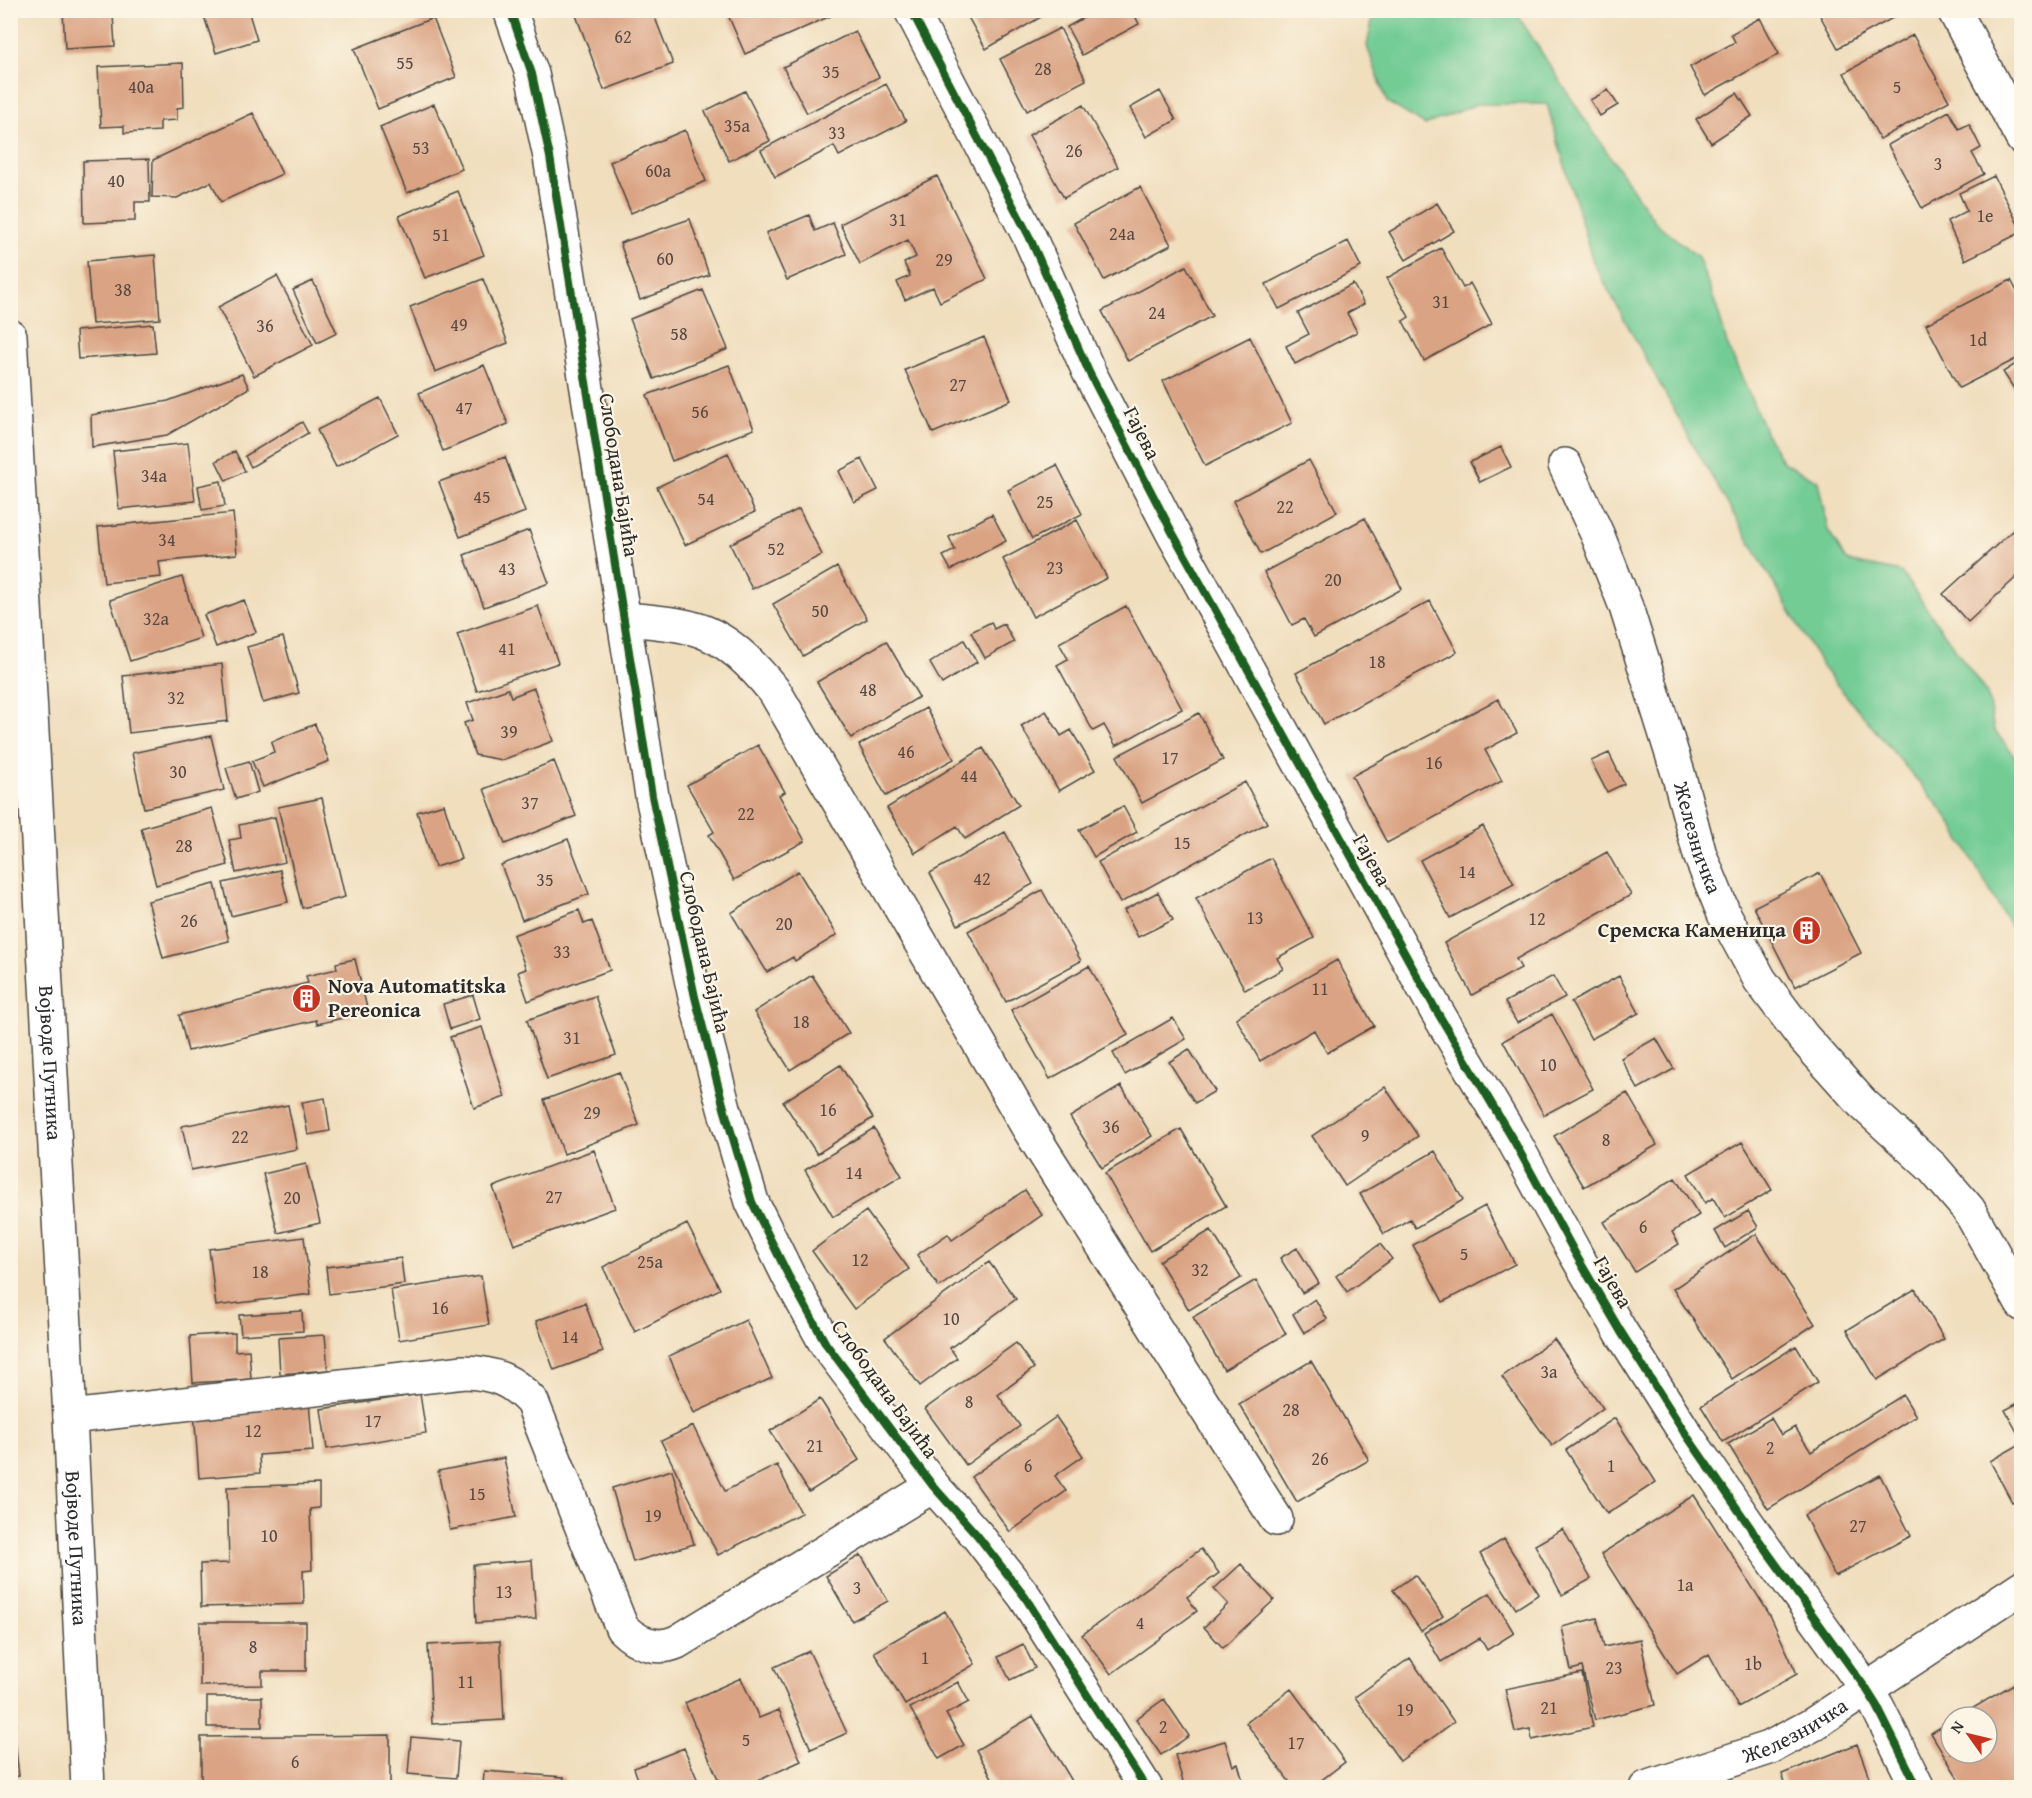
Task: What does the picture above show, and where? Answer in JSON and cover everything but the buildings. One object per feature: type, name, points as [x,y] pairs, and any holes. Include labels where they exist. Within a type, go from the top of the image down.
[{"type":"street","name":"Слободана Бајића","points":[[510,10],[532,74],[550,157],[652,796],[695,997],[752,1202],[789,1277],[826,1344],[933,1486],[977,1535],[1025,1597],[1146,1788]]},
{"type":"street","name":"Гајева","points":[[911,10],[1029,236],[1089,372],[1171,530],[1430,999],[1627,1341],[1688,1436],[1768,1553],[1867,1690],[1918,1788]]},
{"type":"street","points":[[1954,10],[2022,138]]},
{"type":"street","name":"Војводе Путника","points":[[10,336],[70,1417],[88,1788]]},
{"type":"street","name":"Железничка","points":[[1565,465],[1598,536],[1626,607],[1678,773],[1700,855],[1724,914],[1760,980],[1803,1037],[1862,1103],[1933,1168],[1969,1210],[2022,1305]]},
{"type":"street","points":[[623,619],[664,622],[694,628],[716,638],[758,672],[775,692],[1029,1129],[1276,1519]]},
{"type":"street","points":[[70,1417],[464,1372],[485,1373],[501,1378],[519,1387],[532,1401],[622,1628],[641,1642],[656,1646],[671,1645],[677,1642],[933,1486]]},
{"type":"street","name":"Железничка","points":[[1646,1788],[1769,1748],[1812,1725],[1867,1690],[2022,1587]]},
{"type":"green space","points":[[1374,11],[1515,11],[1585,120],[1656,223],[1698,257],[1718,311],[1727,344],[1768,437],[1783,462],[1818,481],[1828,530],[1847,561],[1901,572],[1987,694],[1994,730],[2021,764],[2021,945],[1947,816],[1823,668],[1691,441],[1593,262],[1547,104],[1477,104],[1425,125],[1387,102],[1367,46]]},
{"type":"cycle path","points":[[510,10],[532,74],[550,157],[652,796],[695,997],[752,1202],[789,1277],[826,1344],[933,1486],[977,1535],[1025,1597],[1146,1788]]},
{"type":"cycle path","points":[[911,10],[1029,236],[1089,372],[1171,530],[1436,1010],[1515,1143],[1621,1332],[1687,1436],[1867,1690],[1918,1788]]},
{"type":"place","name":"Сремска Каменица","points":[[1807,930]]},
{"type":"place","name":"Nova Automatitska Pereonica","points":[[307,998]]}]
